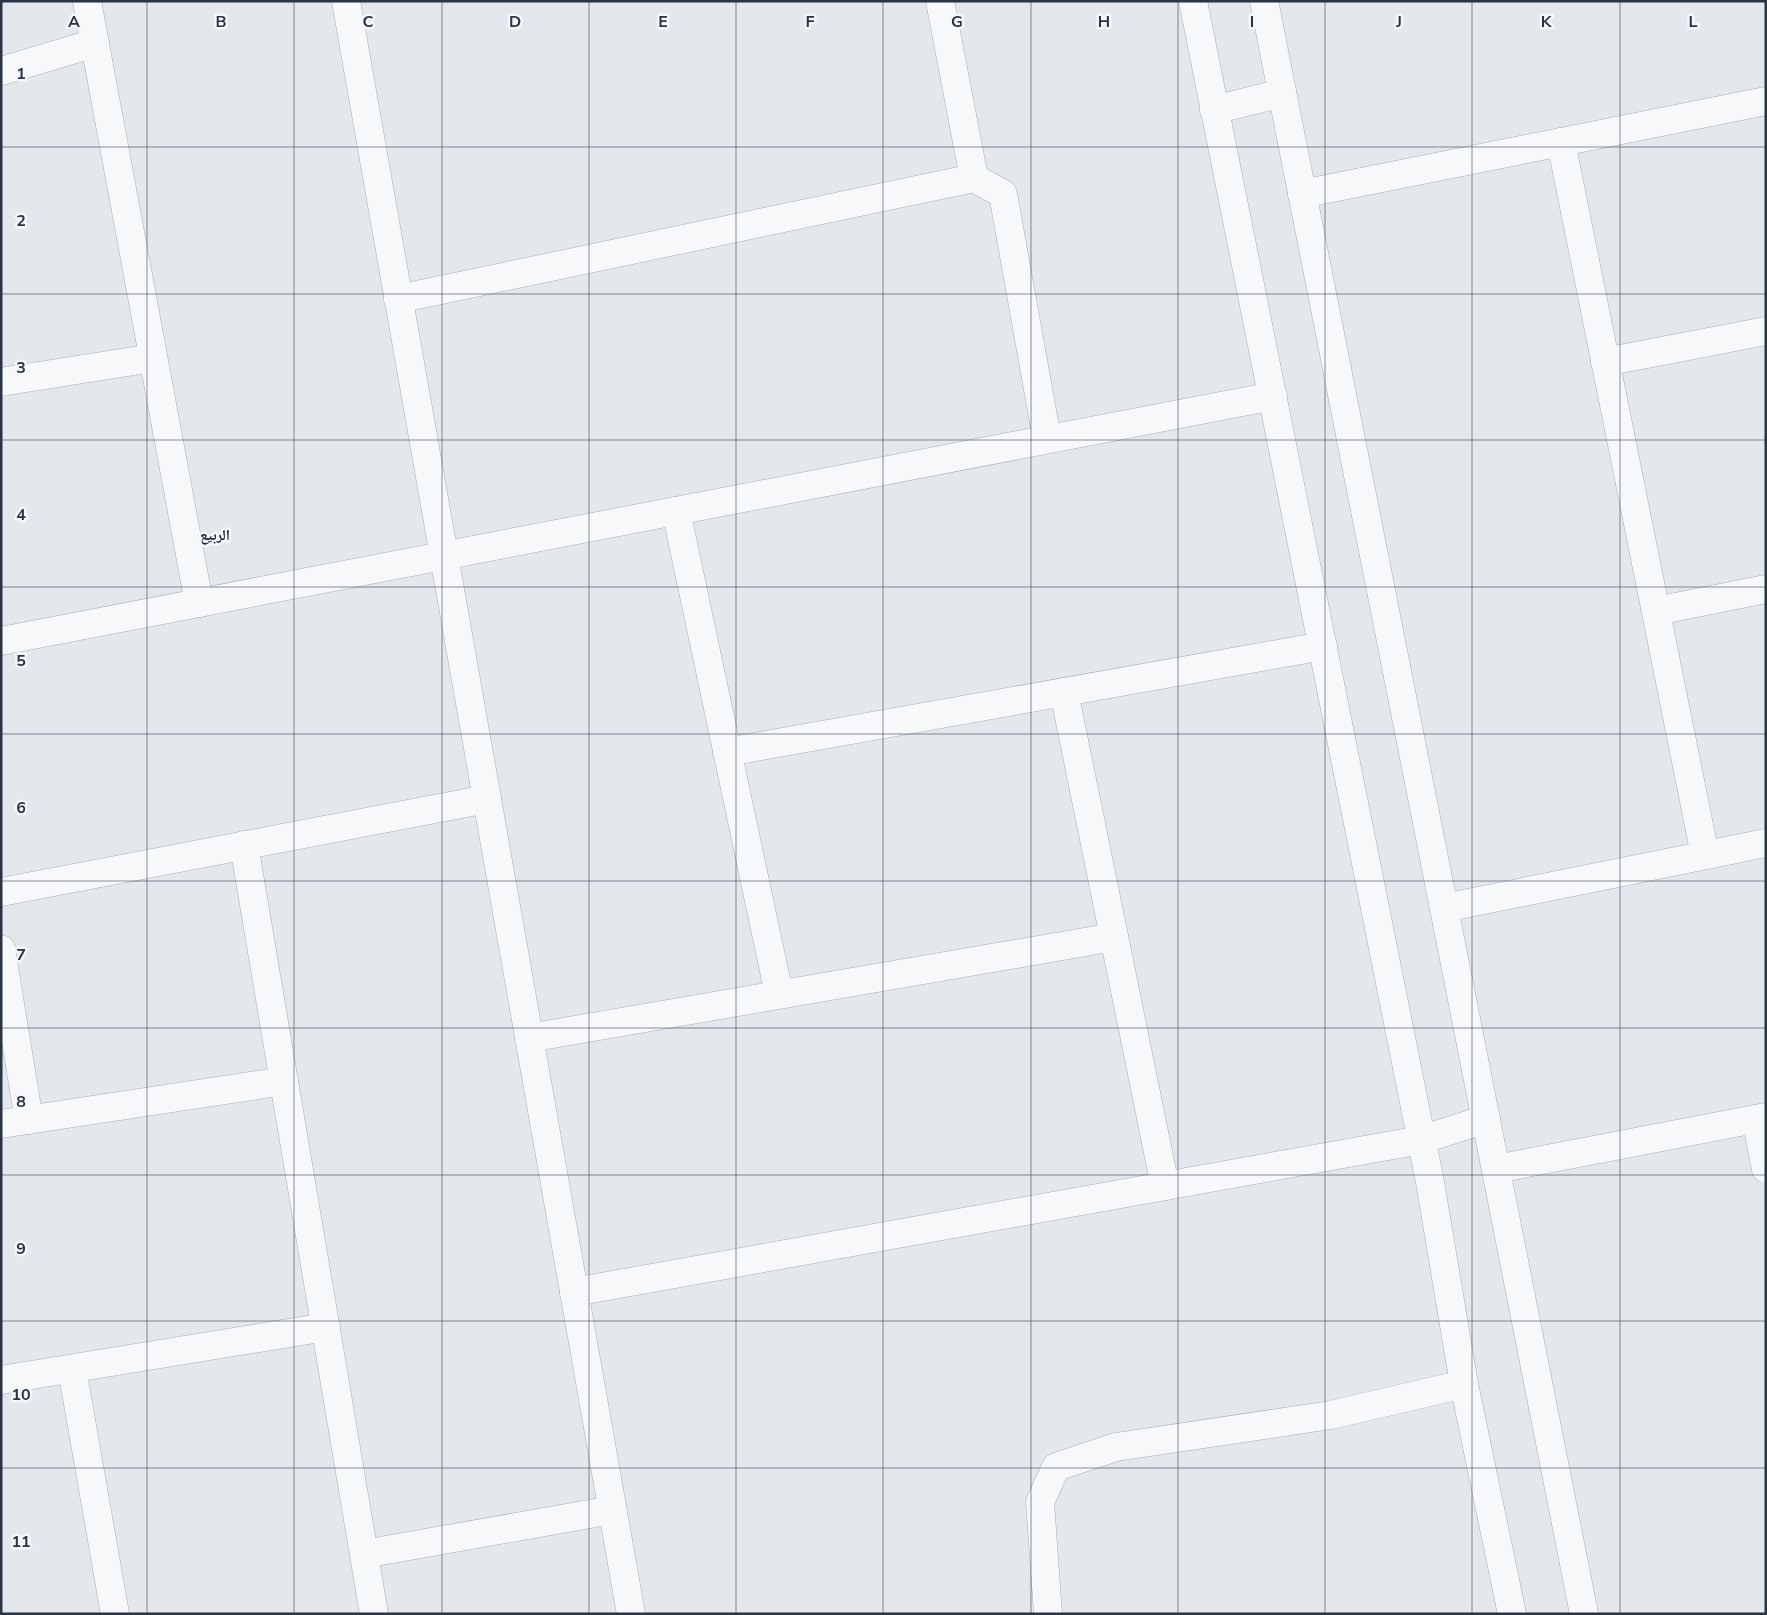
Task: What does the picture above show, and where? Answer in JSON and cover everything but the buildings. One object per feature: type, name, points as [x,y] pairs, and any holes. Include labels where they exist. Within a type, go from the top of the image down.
[{"type":"street","points":[[87,1],[199,603]]},
{"type":"street","points":[[346,1],[631,1614]]},
{"type":"street","points":[[940,1],[974,178]]},
{"type":"street","points":[[1193,1],[1421,1140],[1464,1384],[1512,1614]]},
{"type":"street","points":[[1264,1],[1584,1614]]},
{"type":"street","points":[[1,71],[95,43]]},
{"type":"street","points":[[1214,110],[1282,93]]},
{"type":"street","points":[[1302,194],[1766,101]]},
{"type":"street","points":[[1561,142],[1705,855]]},
{"type":"street","points":[[398,299],[974,178],[1003,194],[1047,439]]},
{"type":"street","points":[[1605,362],[1766,331]]},
{"type":"street","points":[[1,382],[153,358]]},
{"type":"street","points":[[1,641],[1273,396]]},
{"type":"street","points":[[676,511],[778,994]]},
{"type":"street","points":[[1656,610],[1766,589]]},
{"type":"street","points":[[727,752],[1323,646]]},
{"type":"street","points":[[1064,692],[1166,1186]]},
{"type":"street","points":[[1,892],[486,799]]},
{"type":"street","points":[[1444,908],[1766,843]]},
{"type":"street","points":[[244,845],[374,1614]]},
{"type":"street","points":[[529,1038],[1114,936]]},
{"type":"street","points":[[1,949],[30,1120]]},
{"type":"street","points":[[1,1124],[284,1081]]},
{"type":"street","points":[[1496,1169],[1761,1118],[1766,1169]]},
{"type":"street","points":[[574,1292],[1421,1140],[1486,1119]]},
{"type":"street","points":[[1,1380],[326,1327]]},
{"type":"street","points":[[72,1369],[115,1614]]},
{"type":"street","points":[[1048,1614],[1040,1502],[1056,1467],[1116,1447],[1331,1415],[1464,1384]]},
{"type":"street","points":[[364,1554],[612,1510]]},
{"type":"district","name":"الربيع","points":[[215,535]]}]
